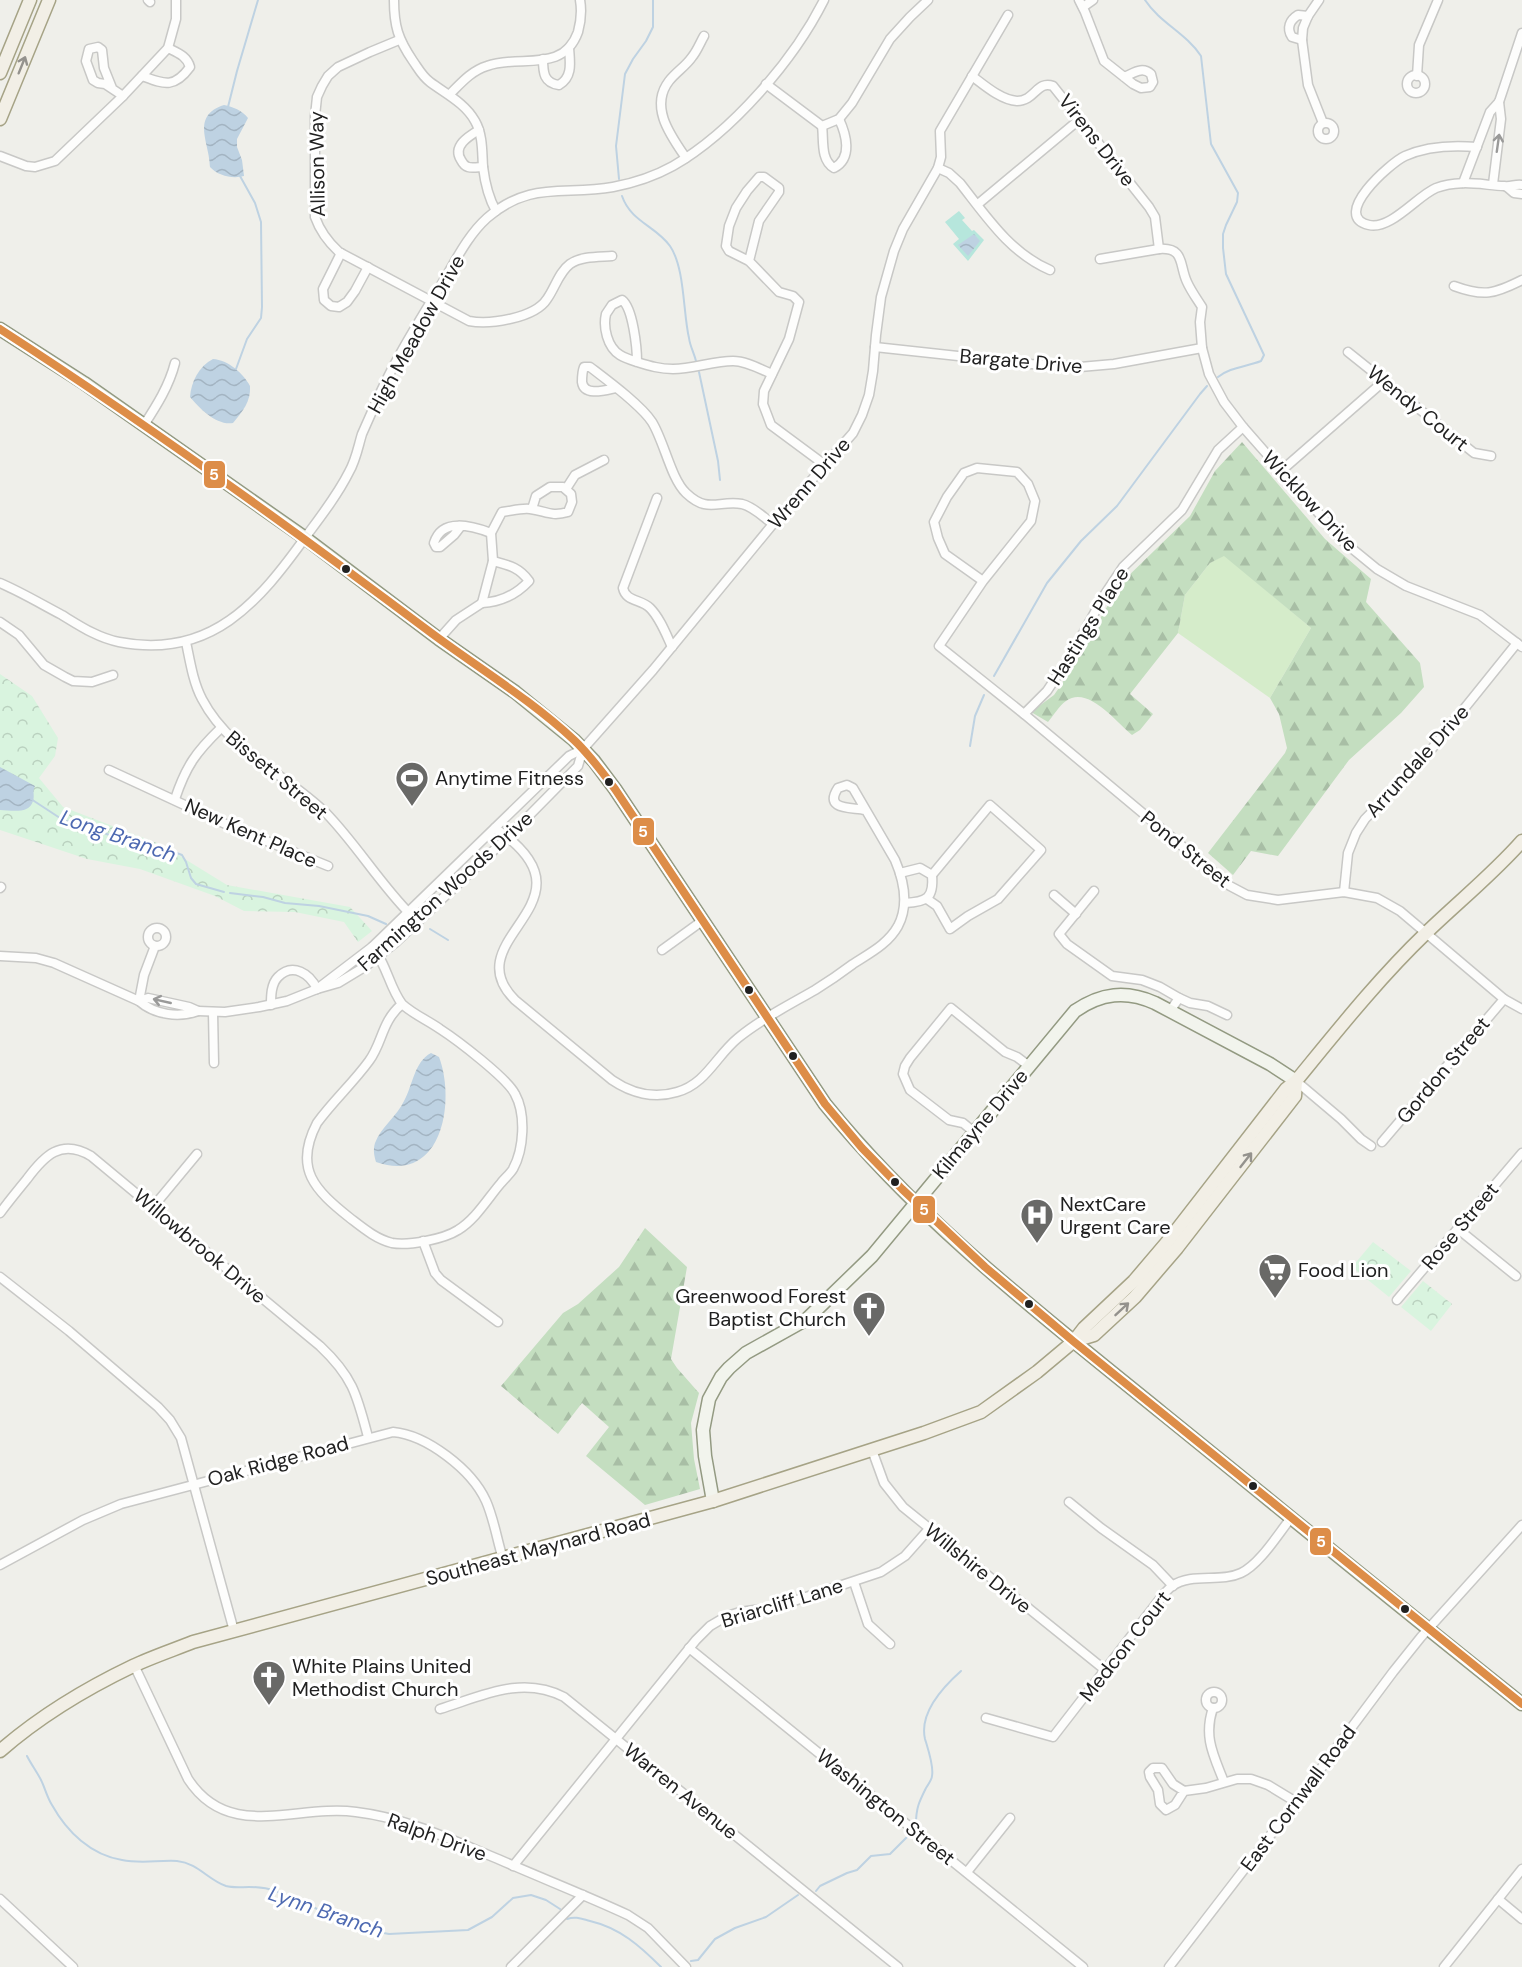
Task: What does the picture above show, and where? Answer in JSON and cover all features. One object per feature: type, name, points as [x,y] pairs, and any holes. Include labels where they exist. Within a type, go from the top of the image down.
[{"type":"main road","points":[[0,73],[30,0]]},
{"type":"main road","points":[[0,119],[49,0]]},
{"type":"main road","points":[[0,329],[144,424],[305,538],[439,639],[539,710],[583,749],[615,789],[832,1112],[915,1203],[971,1254],[1074,1341],[1522,1704]]},
{"type":"main road","points":[[1074,1341],[1084,1328],[1121,1295],[1141,1273],[1286,1089],[1296,1082],[1385,975],[1425,933],[1505,861],[1522,841]]},
{"type":"main road","name":"Kilmayne Drive","points":[[713,1501],[703,1430],[709,1399],[721,1377],[746,1353],[801,1324],[814,1314],[872,1256],[1075,1011],[1093,1000],[1110,994],[1125,994],[1147,1000],[1270,1064],[1296,1082]]},
{"type":"main road","points":[[1074,1341],[1094,1335],[1135,1297],[1177,1248],[1295,1096],[1296,1082]]},
{"type":"main road","points":[[1177,1248],[1176,1241],[1198,1211],[1208,1190]]},
{"type":"main road","name":"Southeast Maynard Road","points":[[0,1751],[45,1715],[77,1696],[134,1665],[193,1642],[713,1501],[924,1434],[981,1412],[1037,1372],[1074,1341]]},
{"type":"street","points":[[0,156],[34,167],[55,161],[123,96],[168,48],[176,19],[176,0]]},
{"type":"street","points":[[394,0],[394,18],[399,40],[421,73],[450,94],[472,117],[479,130],[488,197],[496,211]]},
{"type":"street","points":[[450,94],[474,72],[489,65],[562,55],[575,38],[582,16],[580,0]]},
{"type":"street","name":"High Meadow Drive","points":[[0,583],[107,639],[143,645],[186,642],[218,630],[245,609],[275,578],[345,481],[384,384],[475,231],[496,211],[529,194],[551,190],[598,189],[626,184],[656,174],[686,158],[722,129],[766,84],[793,51],[824,0]]},
{"type":"street","points":[[822,126],[839,119],[852,103],[890,39],[928,0]]},
{"type":"street","points":[[1093,0],[1081,4],[1104,61],[1124,77]]},
{"type":"street","points":[[1319,0],[1308,16],[1303,28],[1302,40],[1308,85],[1323,123]]},
{"type":"street","points":[[1417,76],[1419,45],[1438,0]]},
{"type":"street","points":[[1008,15],[940,131],[941,157],[938,168],[955,178],[1018,252],[1050,270]]},
{"type":"street","points":[[1302,40],[1292,37],[1289,26],[1298,15],[1308,16]]},
{"type":"street","points":[[1493,184],[1502,119],[1499,102],[1522,33]]},
{"type":"street","points":[[686,158],[667,128],[661,112],[661,99],[669,81],[693,56],[704,36]]},
{"type":"street","name":"Allison Way","points":[[399,40],[338,67],[328,76],[317,97],[315,217],[325,238],[341,253],[469,321],[477,322],[491,322],[523,315],[537,309],[543,304],[571,263],[612,256]]},
{"type":"street","points":[[112,88],[104,68],[102,50],[98,47],[89,49],[86,60],[93,80],[112,88],[123,96]]},
{"type":"street","points":[[142,76],[165,84],[178,80],[190,68],[184,57],[168,48]]},
{"type":"street","points":[[543,59],[543,74],[551,84],[559,85],[568,78],[569,48]]},
{"type":"street","points":[[1514,60],[1522,51]]},
{"type":"street","name":"Virens Drive","points":[[972,75],[992,90],[1014,101],[1032,96],[1045,84],[1053,86],[1153,212],[1159,249]]},
{"type":"street","points":[[766,84],[822,126],[825,156],[829,166],[834,168],[841,162],[846,149],[847,139],[839,119]]},
{"type":"street","points":[[1463,183],[1490,112],[1499,102]]},
{"type":"street","points":[[978,204],[1080,119]]},
{"type":"street","points":[[479,130],[463,140],[459,148],[459,156],[462,163],[468,167],[483,167]]},
{"type":"street","points":[[1477,147],[1436,148],[1405,156],[1381,173],[1358,202],[1356,211],[1362,222],[1375,225],[1396,217],[1436,188],[1463,183],[1493,184],[1522,194]]},
{"type":"street","name":"Wrenn Drive","points":[[583,749],[853,433],[869,395],[881,297],[894,251],[903,229],[938,168]]},
{"type":"street","points":[[749,261],[759,221],[779,188],[764,177],[759,177],[741,199],[732,216],[726,246],[729,251],[749,261],[779,292],[797,298],[799,302],[789,339],[772,374],[763,397],[763,404],[768,420],[778,430],[825,465]]},
{"type":"street","points":[[1507,187],[1515,184],[1522,185]]},
{"type":"street","name":"Wicklow Drive","points":[[1159,249],[1168,248],[1176,252],[1180,258],[1184,276],[1202,307],[1200,322],[1202,348],[1214,384],[1230,412],[1344,542],[1377,568],[1416,591],[1480,615],[1520,645]]},
{"type":"street","points":[[1101,260],[1159,249]]},
{"type":"street","points":[[341,253],[323,289],[324,300],[331,306],[339,307],[347,302],[368,267]]},
{"type":"street","points":[[1454,286],[1470,292],[1485,293],[1522,280]]},
{"type":"street","points":[[637,362],[628,308],[622,300],[618,301],[606,314],[604,320],[610,345],[619,354],[637,362],[653,367],[674,369],[733,361],[772,374]]},
{"type":"street","name":"Bargate Drive","points":[[875,347],[1080,367],[1114,364],[1202,348]]},
{"type":"street","name":"Wendy Court","points":[[1348,352],[1474,453],[1491,456]]},
{"type":"street","points":[[144,424],[171,378],[174,363]]},
{"type":"street","points":[[1281,471],[1384,381]]},
{"type":"street","points":[[616,388],[653,423],[683,490],[700,503],[709,506],[734,504],[748,506],[773,524]]},
{"type":"street","name":"Hastings Place","points":[[1024,714],[1047,691],[1123,567],[1182,510],[1218,450],[1243,428]]},
{"type":"street","points":[[566,489],[575,475],[604,460]]},
{"type":"street","points":[[977,468],[1017,472],[1028,484],[1035,501],[1031,521],[983,581],[945,554],[934,522],[946,497],[964,473],[977,468]]},
{"type":"street","points":[[482,603],[493,561],[491,533],[502,512],[532,509],[558,515],[568,512],[572,502],[571,494],[563,487],[550,487],[536,496],[532,509]]},
{"type":"street","points":[[657,498],[624,588],[628,598],[648,606],[658,617],[672,647]]},
{"type":"street","points":[[460,526],[472,525],[491,533]]},
{"type":"street","points":[[439,639],[456,620],[482,603],[497,602],[511,596],[529,580],[514,566],[493,561]]},
{"type":"street","name":"Pond Street","points":[[983,581],[939,645],[1230,886],[1247,895],[1278,900],[1344,892],[1377,898],[1400,911],[1504,999],[1522,1009]]},
{"type":"street","points":[[0,622],[19,634],[44,665],[73,681],[92,682],[113,675]]},
{"type":"street","name":"Bissett Street","points":[[186,642],[201,698],[221,728],[324,812],[417,922]]},
{"type":"street","name":"Arrundale Drive","points":[[1344,892],[1348,853],[1365,819],[1422,761],[1520,645]]},
{"type":"street","name":"New Kent Place","points":[[175,799],[191,761],[221,728]]},
{"type":"street","name":"Farmington Woods Drive","points":[[0,956],[36,958],[54,963],[139,1002],[145,1007],[170,1014],[187,1015],[198,1011],[232,1011],[271,1005],[305,995],[372,947],[568,756],[583,749]]},
{"type":"street","name":"Farmington Woods Drive","points":[[316,989],[338,983],[380,956],[508,837],[578,766],[583,749]]},
{"type":"street","name":"New Kent Place","points":[[109,770],[231,827],[328,866]]},
{"type":"street","points":[[904,903],[927,899],[933,888],[932,875],[990,806],[1041,850],[998,900],[968,916],[950,929],[937,906],[927,899]]},
{"type":"street","points":[[495,828],[519,846],[533,865],[536,878],[536,889],[531,904],[502,950],[499,968],[504,986],[515,1000],[620,1085],[628,1090],[649,1095],[667,1094],[685,1089],[710,1071],[737,1039],[883,945],[898,926],[904,903],[900,873],[865,810]]},
{"type":"street","points":[[900,873],[920,868],[932,875]]},
{"type":"street","points":[[1094,891],[1059,934],[1067,944],[1112,976],[1142,980],[1190,1003],[1208,1005],[1227,1015]]},
{"type":"street","points":[[1054,895],[1076,914]]},
{"type":"street","points":[[662,950],[702,921]]},
{"type":"street","points":[[139,1002],[144,975],[155,946]]},
{"type":"street","points":[[372,947],[380,956],[402,1004],[448,1034],[503,1079],[514,1093],[521,1113],[520,1145],[517,1161],[510,1174],[465,1225],[446,1235],[407,1244],[392,1243],[375,1237],[322,1195],[310,1175],[307,1161],[308,1148],[317,1123],[369,1062],[385,1026],[395,1010],[402,1004]]},
{"type":"street","points":[[271,1005],[274,985],[278,977],[286,972],[303,971],[314,982],[316,989]]},
{"type":"street","points":[[1170,1011],[1179,998]]},
{"type":"street","name":"Gordon Street","points":[[1382,1142],[1504,999]]},
{"type":"street","points":[[974,1132],[963,1124],[949,1120],[910,1090],[903,1074],[910,1058],[951,1008],[1005,1052],[1029,1066]]},
{"type":"street","points":[[213,1012],[214,1063]]},
{"type":"street","name":"Kilmayne Drive","points":[[1296,1082],[1371,1146]]},
{"type":"street","name":"Willowbrook Drive","points":[[0,1213],[45,1157],[66,1149],[80,1150],[91,1156],[320,1346],[338,1364],[355,1390],[368,1437]]},
{"type":"street","name":"Rose Street","points":[[1397,1300],[1522,1153]]},
{"type":"street","points":[[153,1207],[197,1154]]},
{"type":"street","points":[[1458,1229],[1516,1276]]},
{"type":"street","points":[[423,1241],[435,1273],[441,1280],[498,1322]]},
{"type":"street","points":[[0,1277],[69,1331],[163,1411],[181,1438],[234,1631]]},
{"type":"street","name":"Oak Ridge Road","points":[[0,1566],[102,1512],[133,1501],[393,1432],[418,1437],[425,1441],[474,1481],[486,1501],[503,1559]]},
{"type":"street","name":"Willshire Drive","points":[[872,1450],[884,1483],[903,1507],[1105,1670]]},
{"type":"street","points":[[1069,1502],[1101,1528],[1154,1565],[1173,1586]]},
{"type":"street","name":"Medcon Court","points":[[986,1719],[1053,1737],[1159,1600],[1173,1586],[1192,1580],[1228,1577],[1245,1571],[1262,1555],[1292,1518]]},
{"type":"street","name":"East Cornwall Road","points":[[1169,1967],[1296,1802],[1364,1709],[1428,1630],[1522,1526]]},
{"type":"street","name":"Briarcliff Lane","points":[[513,1866],[689,1648],[710,1626],[727,1616],[776,1607],[854,1582],[892,1566],[910,1551],[929,1529]]},
{"type":"street","points":[[854,1582],[868,1624],[890,1644]]},
{"type":"street","name":"Washington Street","points":[[689,1648],[1083,1967]]},
{"type":"street","name":"Ralph Drive","points":[[134,1665],[188,1779],[202,1797],[224,1811],[244,1817],[328,1810],[356,1812],[418,1826],[638,1920],[657,1936],[686,1967]]},
{"type":"street","name":"Warren Avenue","points":[[440,1709],[510,1688],[530,1686],[564,1697],[898,1967]]},
{"type":"street","points":[[1213,1708],[1208,1736],[1224,1782]]},
{"type":"street","points":[[1184,1791],[1173,1784],[1162,1768],[1155,1767],[1149,1772],[1158,1790],[1160,1804],[1164,1809],[1171,1808],[1184,1791],[1237,1779],[1255,1780],[1268,1785],[1296,1802]]},
{"type":"street","points":[[967,1872],[1010,1818]]},
{"type":"street","points":[[1444,1967],[1522,1869]]},
{"type":"street","points":[[511,1967],[583,1895]]},
{"type":"street","points":[[0,1899],[73,1967]]},
{"type":"street","points":[[1498,1899],[1522,1919]]},
{"type":"green space","points":[[1242,442],[1325,539],[1371,579],[1366,602],[1420,663],[1424,687],[1401,713],[1349,760],[1278,856],[1251,851],[1233,875],[1208,853],[1285,753],[1287,748],[1279,714],[1270,698],[1311,628],[1224,556],[1210,563],[1185,595],[1178,633],[1130,694],[1153,714],[1140,730],[1132,735],[1101,707],[1083,698],[1074,697],[1066,701],[1048,722],[1031,712],[1054,695],[1061,685],[1121,583],[1190,516],[1215,471]]},
{"type":"green space","points":[[1224,555],[1311,628],[1270,698],[1178,633],[1185,595],[1210,563]]},
{"type":"green space","points":[[0,674],[32,696],[58,738],[55,756],[39,778],[63,807],[162,845],[227,885],[350,907],[372,931],[358,942],[344,922],[295,912],[244,911],[215,896],[140,869],[87,859],[0,830]]},
{"type":"green space","points":[[645,1228],[687,1267],[671,1359],[699,1393],[691,1423],[694,1459],[700,1489],[645,1505],[586,1456],[609,1427],[582,1403],[558,1434],[501,1386],[563,1313],[578,1304],[619,1267]]},
{"type":"green space","points":[[1373,1242],[1411,1271],[1389,1297],[1352,1267]]},
{"type":"green space","points":[[1423,1281],[1452,1304],[1431,1331],[1401,1307]]},
{"type":"shaded area","points":[[959,211],[965,218],[962,220],[984,240],[968,261],[953,244],[959,239],[945,222]]},
{"type":"water","points":[[224,105],[237,109],[248,118],[237,139],[244,176],[226,176],[210,167],[204,131],[205,123],[207,116]]},
{"type":"water","points":[[974,234],[980,241],[968,256],[958,245]]},
{"type":"water","points":[[213,359],[234,368],[250,386],[248,401],[233,423],[215,419],[190,397],[197,375]]},
{"type":"water","points":[[0,767],[35,786],[33,801],[28,808],[19,811],[0,810]]},
{"type":"water","points":[[431,1053],[439,1057],[444,1075],[446,1096],[439,1135],[429,1151],[416,1162],[398,1166],[376,1162],[374,1148],[378,1137],[401,1106],[417,1068]]},
{"type":"waterway","points":[[228,107],[258,0]]},
{"type":"waterway","points":[[619,179],[616,146],[625,74],[653,27],[653,0]]},
{"type":"waterway","points":[[1145,0],[1201,56],[1211,144],[1238,193],[1237,202],[1223,234],[1226,274],[1264,355],[1261,361],[1233,369],[1218,377]]},
{"type":"waterway","points":[[236,369],[247,339],[261,318],[262,307],[261,222],[255,203],[240,176]]},
{"type":"waterway","points":[[622,196],[631,212],[658,233],[675,255],[681,278],[687,328],[696,361]]},
{"type":"waterway","points":[[699,372],[720,480]]},
{"type":"waterway","points":[[994,676],[1047,583],[1081,541],[1117,506],[1207,386]]},
{"type":"waterway","points":[[970,746],[975,716],[984,695]]},
{"type":"waterway","name":"Long Branch","points":[[31,799],[63,820],[89,827],[127,842],[169,850],[182,855],[191,878],[196,884],[224,892]]},
{"type":"waterway","name":"Long Branch","points":[[230,893],[263,897],[285,903],[319,906],[368,916],[386,924]]},
{"type":"waterway","name":"Long Branch","points":[[430,929],[448,940]]},
{"type":"waterway","name":"Lynn Branch","points":[[916,1824],[918,1805],[931,1779],[932,1772],[925,1739],[926,1720],[934,1701],[961,1671]]},
{"type":"waterway","name":"Lynn Branch","points":[[27,1756],[50,1802],[65,1824],[90,1848],[111,1857],[136,1862],[184,1862],[226,1886],[259,1887],[273,1890],[363,1929],[389,1934],[468,1930],[492,1917],[513,1898],[531,1895],[546,1900],[560,1909]]},
{"type":"waterway","name":"Lynn Branch","points":[[816,1891],[820,1886],[857,1870],[871,1856],[890,1854],[908,1836]]},
{"type":"waterway","name":"Lynn Branch","points":[[691,1961],[698,1960],[715,1939],[735,1928],[766,1917],[798,1895]]},
{"type":"waterway","name":"Lynn Branch","points":[[567,1919],[579,1918],[611,1928],[637,1945],[661,1967]]},
{"type":"transit line","name":"5","points":[[0,329],[109,401],[269,513],[520,696],[574,740],[615,789],[825,1104],[862,1148],[902,1189],[985,1267],[1073,1341],[1522,1704]]},
{"type":"place","name":"Anytime Fitness","points":[[412,807]]},
{"type":"place","name":"NextCare Urgent Care","points":[[1037,1244]]},
{"type":"place","name":"Food Lion","points":[[1275,1299]]},
{"type":"place","name":"Greenwood Forest Baptist Church","points":[[869,1337]]},
{"type":"place","name":"White Plains United Methodist Church","points":[[269,1706]]}]
